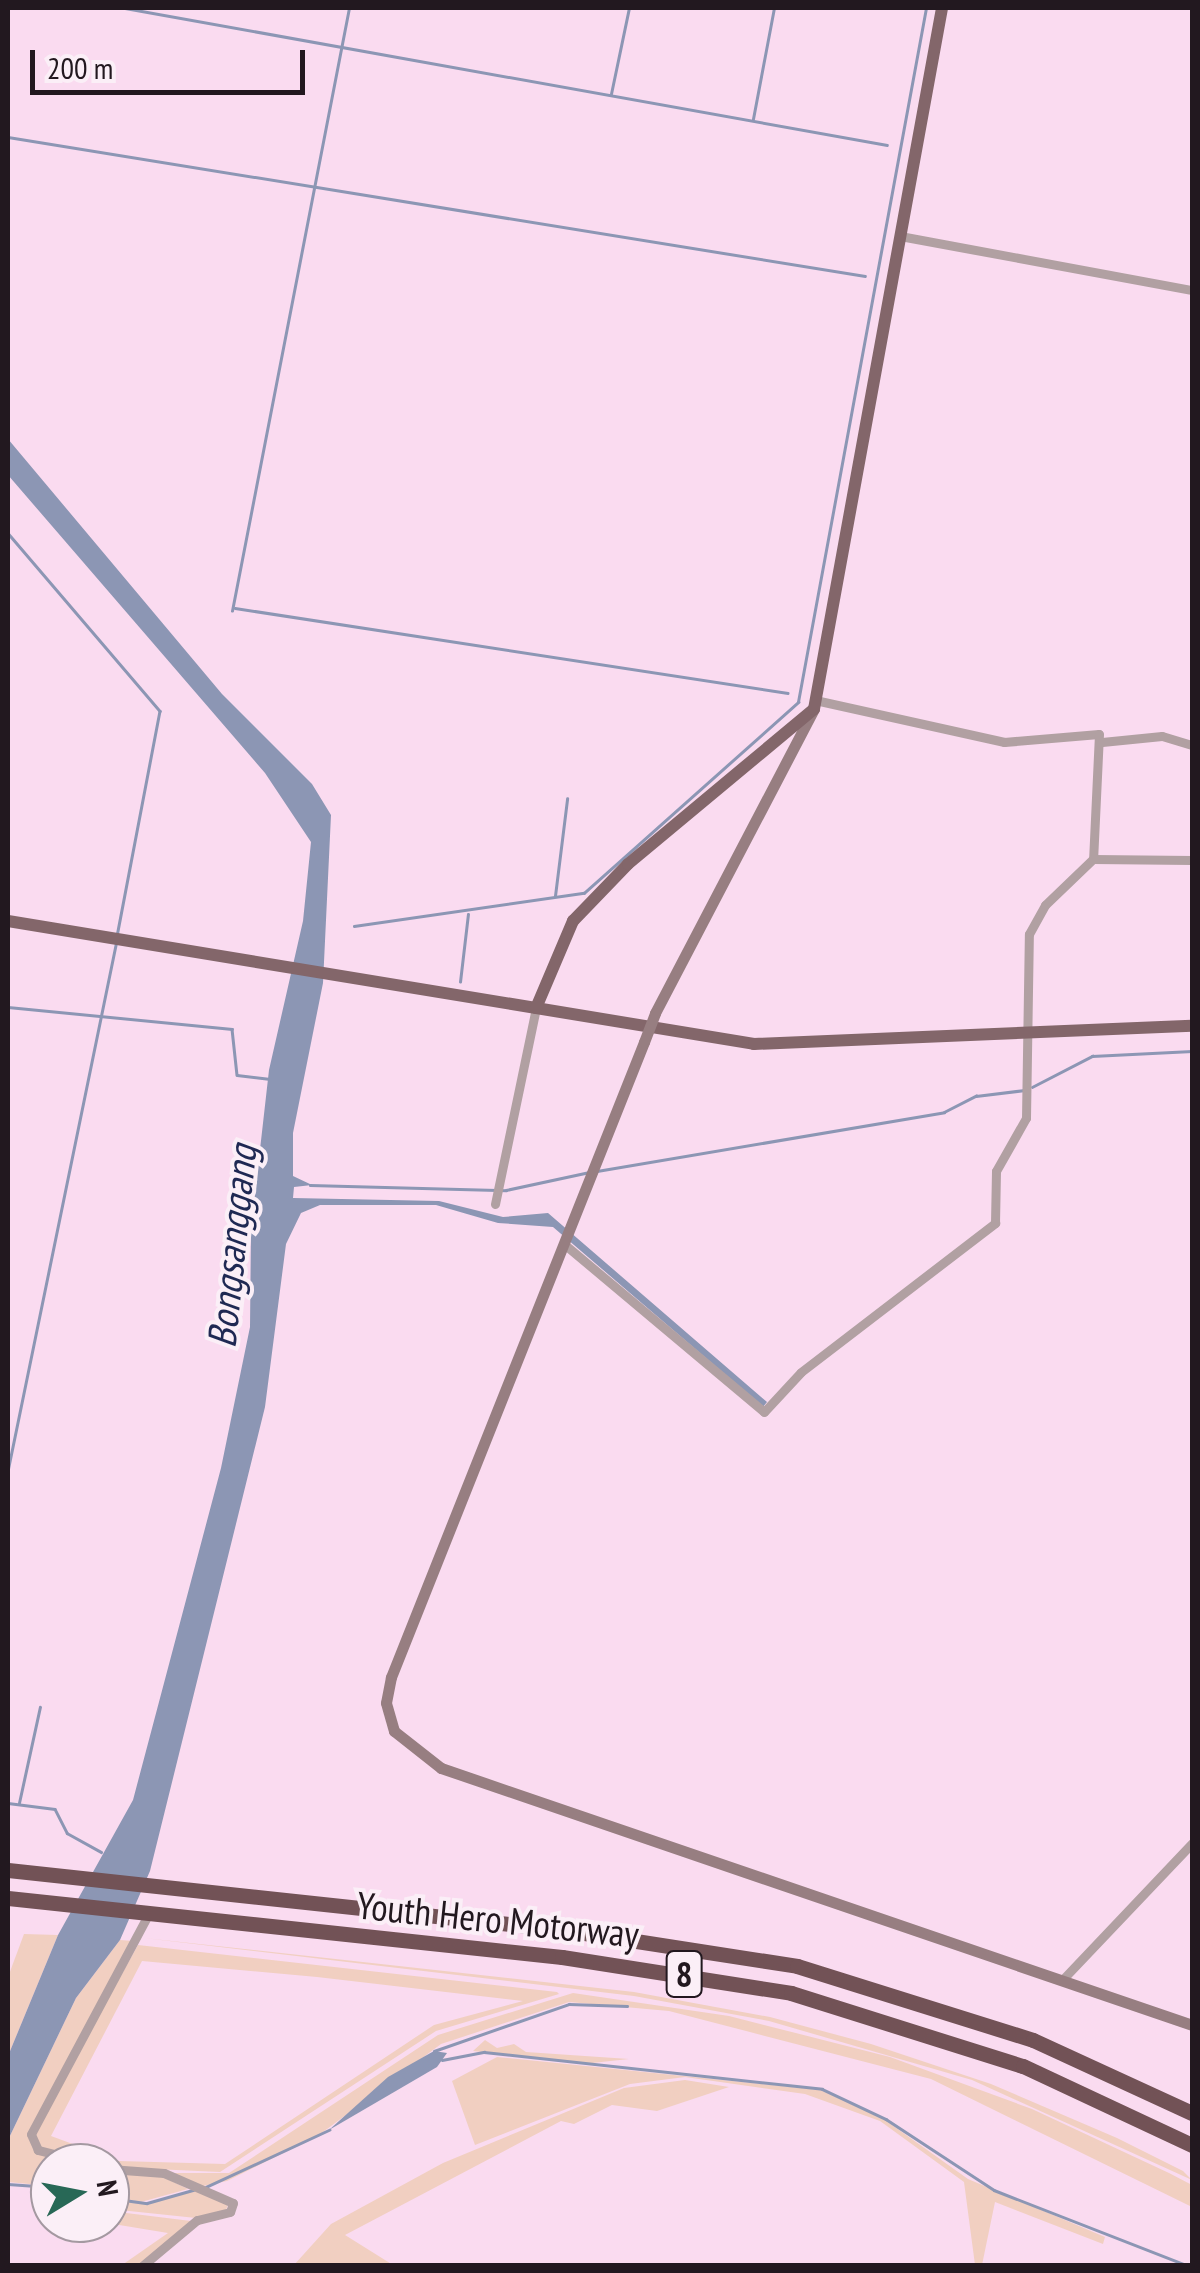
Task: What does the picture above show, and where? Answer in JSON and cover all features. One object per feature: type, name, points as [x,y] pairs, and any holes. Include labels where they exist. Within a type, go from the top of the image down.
[{"type":"highway","name":"Youth Hero Motorway","points":[[8,1870],[597,1934],[797,1966],[1033,2040],[1192,2113]]},
{"type":"highway","name":"Youth Hero Motorway","points":[[8,1898],[602,1962],[791,1993],[1022,2066],[1192,2145]]},
{"type":"main road","points":[[942,8],[815,704],[656,1013],[391,1677],[386,1703],[394,1731],[441,1768],[1064,1978],[1192,2025]]},
{"type":"main road","points":[[546,1010],[573,922],[628,864],[815,704]]},
{"type":"main road","points":[[8,921],[754,1044],[1192,1026]]},
{"type":"street","points":[[900,236],[1192,290]]},
{"type":"street","points":[[564,1242],[764,1412],[801,1372],[989,1233],[996,1170],[1026,1118],[1034,920],[1093,859],[1102,742],[1092,732],[985,740],[815,704]]},
{"type":"street","points":[[1102,742],[1162,736],[1192,745]]},
{"type":"street","points":[[1093,859],[1192,860]]},
{"type":"street","points":[[495,1204],[546,1010]]},
{"type":"street","points":[[1064,1978],[1192,1842]]},
{"type":"street","points":[[35,2143],[32,2134],[149,1913]]},
{"type":"street","points":[[130,2170],[164,2173],[233,2203],[227,2214],[197,2220],[142,2266]]},
{"type":"shaded area","points":[[24,1934],[58,1935],[8,2056],[8,1977]]},
{"type":"shaded area","points":[[144,1938],[634,1992],[770,2017],[871,2044],[991,2084],[1117,2138],[1183,2171],[1192,2180],[972,2080],[769,2021],[634,1996]]},
{"type":"shaded area","points":[[120,1940],[133,1941],[29,2139],[30,2184],[8,2182],[8,2140],[76,1998]]},
{"type":"shaded area","points":[[138,1945],[559,1994],[436,2031],[220,2172],[130,2168],[130,2161],[225,2164],[434,2025],[523,2001],[142,1961],[51,2136],[70,2143],[37,2143],[33,2134]]},
{"type":"shaded area","points":[[573,1993],[729,2016],[890,2057],[1032,2109],[1169,2173],[1192,2185],[1192,2207],[931,2079],[669,2011],[569,2002],[441,2044],[319,2135],[227,2181],[203,2186],[166,2173],[229,2173],[438,2035]]},
{"type":"shaded area","points":[[485,2040],[497,2048],[514,2044],[526,2052],[629,2059],[583,2064],[473,2051]]},
{"type":"shaded area","points":[[497,2057],[821,2090],[885,2120],[968,2179],[1105,2237],[1103,2244],[995,2202],[982,2265],[975,2265],[964,2182],[880,2121],[805,2094],[685,2077],[630,2084],[475,2145],[452,2081]]},
{"type":"shaded area","points":[[685,2080],[729,2087],[657,2111],[612,2105],[574,2124],[561,2121],[345,2235],[393,2265],[294,2265],[331,2224],[443,2163],[624,2088]]},
{"type":"shaded area","points":[[130,2173],[161,2176],[188,2189],[141,2202],[130,2200]]},
{"type":"shaded area","points":[[196,2190],[229,2202],[226,2210],[196,2218],[130,2211],[130,2202],[147,2204]]},
{"type":"shaded area","points":[[130,2213],[191,2221],[140,2266],[122,2265],[168,2233],[130,2227]]},
{"type":"water","points":[[8,439],[222,694],[312,784],[331,815],[323,983],[293,1133],[293,1176],[312,1185],[294,1187],[293,1198],[439,1201],[503,1217],[548,1213],[767,1402],[763,1407],[553,1227],[498,1223],[436,1205],[320,1205],[301,1213],[286,1244],[265,1407],[150,1871],[120,1940],[76,1998],[8,2140],[8,2056],[58,1935],[133,1800],[221,1468],[250,1327],[251,1229],[269,1070],[303,921],[311,842],[265,773],[8,475]]},
{"type":"water","points":[[434,2051],[447,2053],[437,2067],[329,2130],[388,2077]]},
{"type":"waterway","points":[[125,8],[887,145]]},
{"type":"waterway","points":[[232,611],[349,8]]},
{"type":"waterway","points":[[611,94],[629,8]]},
{"type":"waterway","points":[[753,119],[774,8]]},
{"type":"waterway","points":[[354,926],[584,893],[798,702],[926,8]]},
{"type":"waterway","points":[[8,137],[865,276]]},
{"type":"waterway","points":[[8,533],[160,711],[117,936]]},
{"type":"waterway","points":[[235,608],[788,693]]},
{"type":"waterway","points":[[555,896],[567,799]]},
{"type":"waterway","points":[[460,982],[468,914]]},
{"type":"waterway","points":[[8,1469],[116,943]]},
{"type":"waterway","points":[[8,1007],[232,1029],[237,1075],[268,1079]]},
{"type":"waterway","points":[[1032,1087],[1092,1056],[1192,1051]]},
{"type":"waterway","points":[[597,1171],[944,1112],[976,1096],[1025,1090]]},
{"type":"waterway","points":[[310,1185],[506,1190],[589,1172]]},
{"type":"waterway","points":[[19,1803],[40,1707]]},
{"type":"waterway","points":[[8,1803],[55,1809],[67,1833],[101,1852]]},
{"type":"waterway","points":[[434,2051],[569,2004],[627,2006]]},
{"type":"waterway","points":[[442,2060],[484,2052],[822,2089],[886,2119],[994,2190],[1189,2266]]},
{"type":"waterway","points":[[206,2187],[329,2130]]},
{"type":"waterway","points":[[8,2153],[8,2165]]},
{"type":"waterway","points":[[8,2184],[30,2186]]},
{"type":"waterway","points":[[130,2201],[147,2203],[193,2190]]},
{"type":"water label","name":"Bongsanggang","points":[[231,1246]]}]
